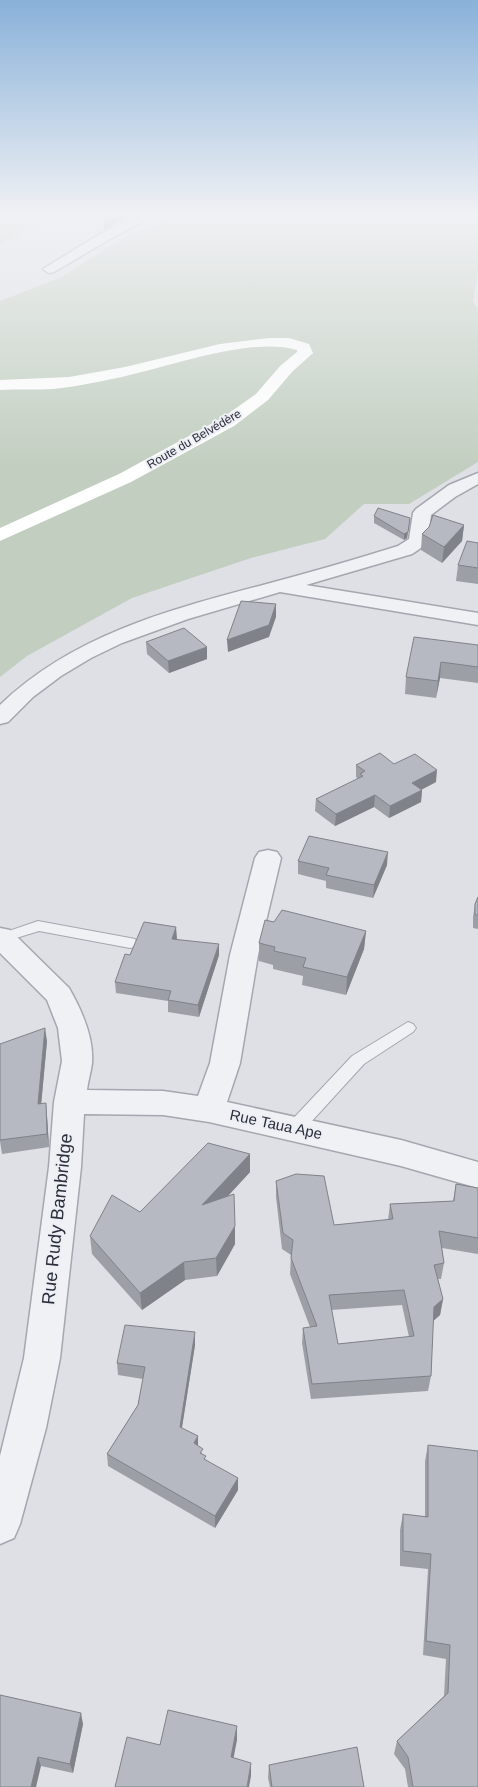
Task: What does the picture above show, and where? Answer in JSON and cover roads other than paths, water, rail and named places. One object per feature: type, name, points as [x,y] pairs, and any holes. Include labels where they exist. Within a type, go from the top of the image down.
[{"type":"street","name":"Route du Belvédère","points":[[0,385],[66,382],[132,370],[180,358],[277,341],[296,343],[304,347],[305,354],[286,369],[262,397],[228,422],[125,478],[0,535]]},
{"type":"street","points":[[0,717],[37,682],[61,665],[132,630],[182,613],[405,550],[418,542],[422,513],[469,480],[478,478]]},
{"type":"street","points":[[278,587],[478,619]]},
{"type":"street","points":[[209,1110],[225,1063],[244,955],[268,858]]},
{"type":"street","name":"Rue Rudy Bambridge","points":[[0,1524],[27,1428],[42,1358],[65,1167],[69,1102],[77,1061],[73,1028],[59,995],[5,948]]},
{"type":"street","name":"Rue Taua Ape","points":[[69,1102],[163,1103],[209,1110],[401,1153],[478,1175]]},
{"type":"lane","points":[[5,948],[38,926],[130,943]]},
{"type":"lane","points":[[295,1128],[358,1060],[408,1028]]}]
